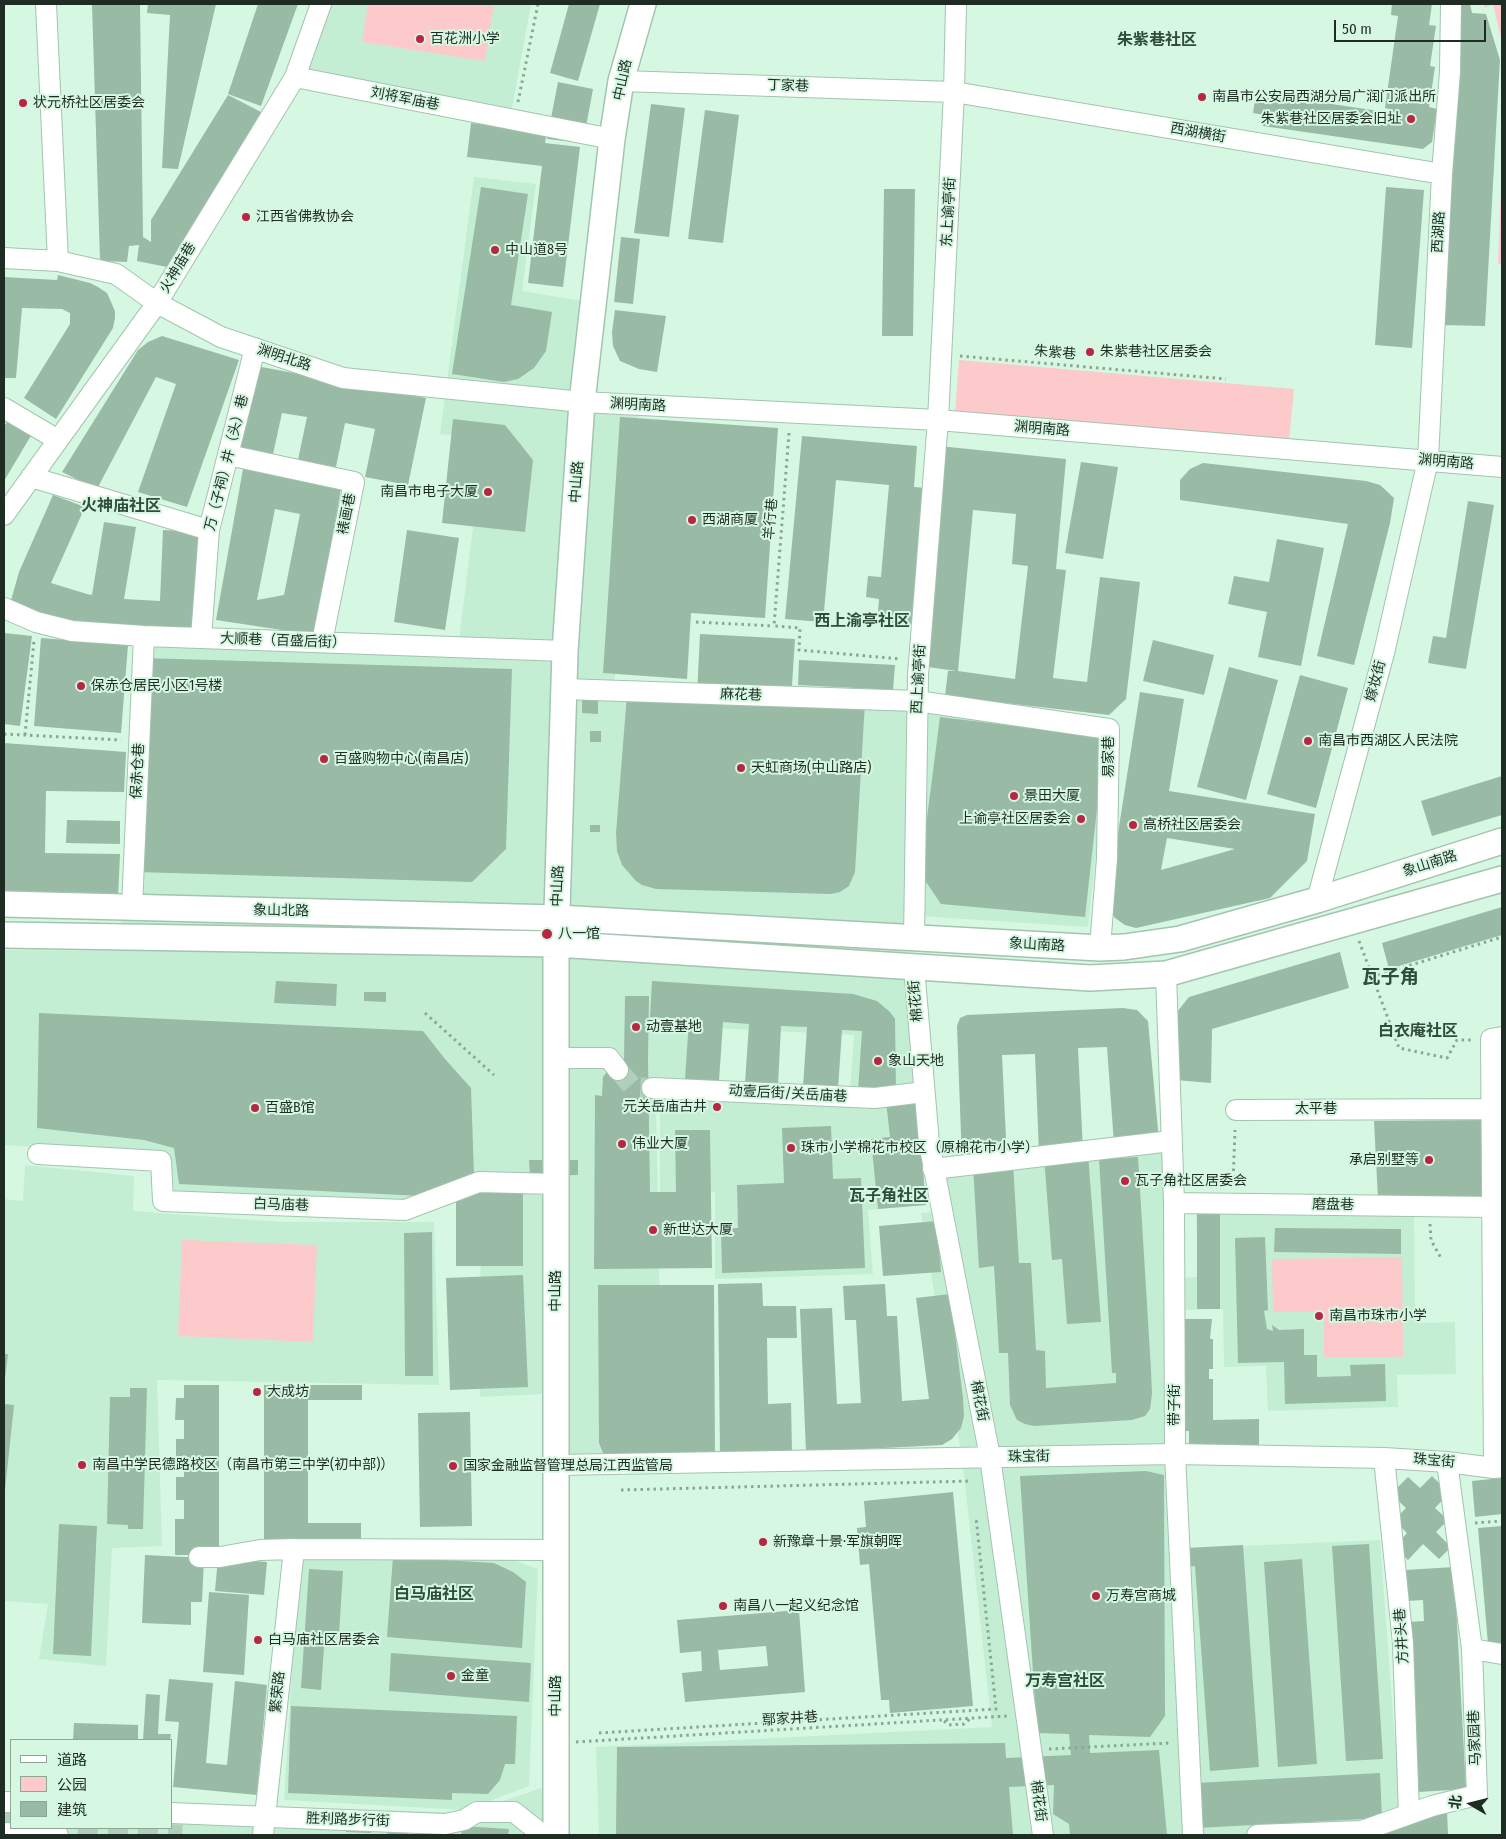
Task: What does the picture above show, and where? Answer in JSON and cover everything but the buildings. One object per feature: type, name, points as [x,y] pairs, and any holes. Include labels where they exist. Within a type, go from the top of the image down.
[{"type":"main road","name":"中山路","points":[[556,1835],[556,944],[565,651],[582,402],[612,139],[620,81],[643,4]]},
{"type":"main road","name":"象山南路","points":[[557,918],[1100,948],[1124,947],[1180,939],[1316,900],[1502,841]]},
{"type":"main road","points":[[556,944],[1090,978],[1166,974],[1502,879]]},
{"type":"main road","name":"象山北路","points":[[4,904],[557,918]]},
{"type":"main road","name":"象山北路","points":[[4,935],[556,944]]},
{"type":"street","points":[[46,4],[58,261]]},
{"type":"street","name":"火神庙巷","points":[[4,514],[158,303],[295,78],[321,4]]},
{"type":"street","name":"东上谕亭街","points":[[938,420],[954,92],[956,4]]},
{"type":"street","name":"西湖路","points":[[1428,460],[1442,174],[1450,72],[1451,4]]},
{"type":"street","name":"刘将军庙巷","points":[[295,78],[612,139]]},
{"type":"street","name":"丁家巷","points":[[620,81],[954,92]]},
{"type":"street","name":"西湖横街","points":[[954,92],[1442,174]]},
{"type":"street","name":"渊明北路","points":[[4,258],[58,261],[116,274],[158,303],[221,337],[343,378],[582,402]]},
{"type":"street","name":"万（子祠）井（头）巷","points":[[201,638],[209,530],[255,348]]},
{"type":"street","name":"渊明南路","points":[[582,402],[938,420],[1502,467]]},
{"type":"street","points":[[4,408],[58,440]]},
{"type":"street","name":"西上谕亭街","points":[[914,938],[917,701],[938,420]]},
{"type":"street","name":"裱画巷","points":[[228,455],[354,482],[322,642]]},
{"type":"street","name":"嫁妆街","points":[[1316,900],[1384,653],[1428,460]]},
{"type":"street","points":[[31,477],[209,530]]},
{"type":"street","name":"大顺巷（百盛后街）","points":[[4,608],[36,622],[72,630],[144,636],[565,651]]},
{"type":"street","name":"保赤仓巷","points":[[132,907],[144,636]]},
{"type":"street","name":"麻花巷","points":[[564,689],[917,701]]},
{"type":"street","name":"易家巷","points":[[917,701],[1110,729],[1107,858],[1100,948]]},
{"type":"street","name":"棉花街","points":[[914,967],[928,1143],[990,1457],[1043,1835]]},
{"type":"street","name":"带子街","points":[[1166,974],[1174,1203],[1175,1454],[1193,1835]]},
{"type":"street","points":[[1497,1038],[1491,1109],[1491,1207],[1497,1269],[1498,1468]]},
{"type":"street","points":[[556,1058],[609,1058],[618,1070]]},
{"type":"street","name":"动壹后街/关岳庙巷","points":[[652,1088],[875,1098],[924,1092]]},
{"type":"street","name":"太平巷","points":[[1236,1110],[1491,1109]]},
{"type":"street","points":[[933,1169],[1171,1141]]},
{"type":"street","name":"白马庙巷","points":[[38,1154],[161,1162],[163,1201],[405,1210],[479,1182],[556,1184]]},
{"type":"street","name":"磨盘巷","points":[[1174,1203],[1491,1207]]},
{"type":"street","name":"珠宝街","points":[[556,1465],[1175,1454],[1384,1458],[1447,1462],[1498,1468]]},
{"type":"street","name":"方井头巷","points":[[1384,1458],[1403,1643],[1409,1814]]},
{"type":"street","name":"马家园巷","points":[[1257,1835],[1362,1833],[1432,1806],[1477,1795],[1472,1649],[1447,1462]]},
{"type":"street","points":[[199,1557],[220,1557],[260,1550],[294,1549],[556,1550]]},
{"type":"street","name":"繁荣路","points":[[264,1826],[294,1549]]},
{"type":"street","points":[[1472,1649],[1502,1654]]},
{"type":"street","name":"胜利路步行街","points":[[172,1814],[264,1826],[445,1824],[464,1820],[477,1812],[514,1812],[543,1835]]},
{"type":"street","points":[[4,1832],[58,1835]]},
{"type":"path","points":[[515,120],[538,4]]},
{"type":"path","name":"朱紫巷","points":[[942,355],[1226,379]]},
{"type":"path","name":"羊行巷","points":[[774,626],[791,412]]},
{"type":"path","points":[[25,735],[36,622]]},
{"type":"path","points":[[696,622],[800,628],[800,650],[919,661]]},
{"type":"path","points":[[4,734],[139,741]]},
{"type":"path","points":[[1352,922],[1399,1048],[1447,1058],[1457,1040],[1497,1038]]},
{"type":"path","points":[[1372,977],[1502,937]]},
{"type":"path","points":[[425,1013],[494,1075]]},
{"type":"path","points":[[1232,1204],[1236,1110]]},
{"type":"path","points":[[1428,1206],[1431,1240],[1442,1260]]},
{"type":"path","points":[[621,1490],[972,1480],[973,1490]]},
{"type":"path","points":[[599,1733],[996,1709],[975,1510]]},
{"type":"path","points":[[1456,1525],[1502,1521]]},
{"type":"path","name":"鄢家井巷","points":[[556,1744],[1026,1715]]},
{"type":"path","points":[[1031,1749],[1189,1742]]},
{"type":"shaded area","name":"百花洲小学","points":[[327,4],[531,4],[511,114],[303,75]]},
{"type":"shaded area","points":[[474,177],[536,184],[522,291],[582,301],[567,404],[640,408],[614,688],[1105,723],[1102,800],[1088,927],[903,915],[917,1090],[850,1094],[854,1035],[693,1027],[687,1097],[656,1099],[663,1470],[547,1473],[545,1394],[480,1397],[481,1172],[404,1204],[175,1195],[168,1155],[4,1145],[4,950],[120,951],[133,645],[457,656],[484,439],[440,434]]},
{"type":"shaded area","name":"珠市小学棉花市校区（原棉花市小学）","points":[[917,1099],[926,1205],[868,1210],[873,1274],[715,1279],[715,1192],[660,1192],[660,1100],[877,1105]]},
{"type":"shaded area","name":"万寿宫商城","points":[[1163,1147],[1172,1549],[1380,1540],[1400,1809],[1377,1835],[599,1835],[596,1747],[992,1727],[963,1466],[921,1213],[950,1211],[942,1167]]},
{"type":"shaded area","name":"南昌中学民德路校区（南昌市第三中学(初中部)）","points":[[25,1165],[134,1176],[133,1211],[283,1222],[434,1222],[439,1385],[157,1380],[162,1546],[112,1548],[106,1666],[39,1659],[48,1604],[4,1601],[4,1199],[23,1201]]},
{"type":"shaded area","name":"南昌市珠市小学","points":[[1414,1211],[1415,1323],[1455,1322],[1456,1374],[1397,1375],[1398,1407],[1268,1411],[1266,1366],[1224,1367],[1223,1309],[1180,1310],[1179,1278],[1198,1277],[1196,1212]]},
{"type":"shaded area","points":[[299,1549],[503,1556],[538,1569],[529,1786],[466,1810],[284,1800]]},
{"type":"shaded area","points":[[544,1787],[546,1835],[4,1835],[4,1793],[10,1793],[10,1829],[172,1829],[172,1803],[468,1813]]},
{"type":"green space","points":[[368,4],[494,4],[485,61],[362,42]]},
{"type":"green space","points":[[1484,4],[1493,4],[1485,8]]},
{"type":"green space","points":[[1493,4],[1502,4],[1502,43]]},
{"type":"green space","points":[[1502,161],[1502,264],[1498,264]]},
{"type":"green space","points":[[959,360],[1294,389],[1289,441],[955,412]]},
{"type":"green space","points":[[182,1240],[317,1245],[313,1342],[178,1336]]},
{"type":"green space","points":[[1402,1257],[1403,1357],[1324,1357],[1324,1312],[1273,1312],[1272,1259]]},
{"type":"tunnel","points":[[618,1070],[633,1087],[652,1088]]},
{"type":"tunnel","points":[[4,1822],[10,1823]]},
{"type":"tunnel","points":[[93,1829],[182,1835]]},
{"type":"place","name":"百花洲小学","points":[[420,39]]},
{"type":"place","name":"南昌市公安局西湖分局广润门派出所","points":[[1202,97]]},
{"type":"place","name":"状元桥社区居委会","points":[[23,103]]},
{"type":"place","name":"朱紫巷社区居委会旧址","points":[[1411,119]]},
{"type":"place","name":"江西省佛教协会","points":[[246,217]]},
{"type":"place","name":"中山道8号","points":[[495,250]]},
{"type":"place","name":"朱紫巷社区居委会","points":[[1090,352]]},
{"type":"place","name":"南昌市电子大厦","points":[[488,492]]},
{"type":"place","name":"西湖商厦","points":[[692,520]]},
{"type":"place","name":"保赤仓居民小区1号楼","points":[[81,686]]},
{"type":"place","name":"南昌市西湖区人民法院","points":[[1308,741]]},
{"type":"place","name":"百盛购物中心(南昌店)","points":[[324,759]]},
{"type":"place","name":"天虹商场(中山路店)","points":[[741,768]]},
{"type":"place","name":"景田大厦","points":[[1014,796]]},
{"type":"place","name":"上谕亭社区居委会","points":[[1081,819]]},
{"type":"place","name":"高桥社区居委会","points":[[1133,825]]},
{"type":"place","name":"八一馆","points":[[547,934]]},
{"type":"place","name":"动壹基地","points":[[636,1027]]},
{"type":"place","name":"象山天地","points":[[878,1061]]},
{"type":"place","name":"元关岳庙古井","points":[[717,1107]]},
{"type":"place","name":"百盛B馆","points":[[255,1108]]},
{"type":"place","name":"伟业大厦","points":[[622,1144]]},
{"type":"place","name":"珠市小学棉花市校区（原棉花市小学）","points":[[791,1148]]},
{"type":"place","name":"承启别墅等","points":[[1429,1160]]},
{"type":"place","name":"瓦子角社区居委会","points":[[1125,1181]]},
{"type":"place","name":"新世达大厦","points":[[653,1230]]},
{"type":"place","name":"南昌市珠市小学","points":[[1319,1316]]},
{"type":"place","name":"大成坊","points":[[257,1392]]},
{"type":"place","name":"南昌中学民德路校区（南昌市第三中学(初中部)）","points":[[82,1465]]},
{"type":"place","name":"国家金融监督管理总局江西监管局","points":[[453,1466]]},
{"type":"place","name":"新豫章十景·军旗朝晖","points":[[763,1542]]},
{"type":"place","name":"万寿宫商城","points":[[1096,1596]]},
{"type":"place","name":"南昌八一起义纪念馆","points":[[723,1606]]},
{"type":"place","name":"白马庙社区居委会","points":[[258,1640]]},
{"type":"place","name":"金童","points":[[451,1676]]},
{"type":"district","name":"朱紫巷社区","points":[[1157,41]]},
{"type":"district","name":"火神庙社区","points":[[121,507]]},
{"type":"district","name":"西上渝亭社区","points":[[862,622]]},
{"type":"district","name":"瓦子角","points":[[1390,978]]},
{"type":"district","name":"白衣庵社区","points":[[1418,1032]]},
{"type":"district","name":"瓦子角社区","points":[[889,1197]]},
{"type":"district","name":"白马庙社区","points":[[434,1595]]},
{"type":"district","name":"万寿宫社区","points":[[1065,1682]]}]
